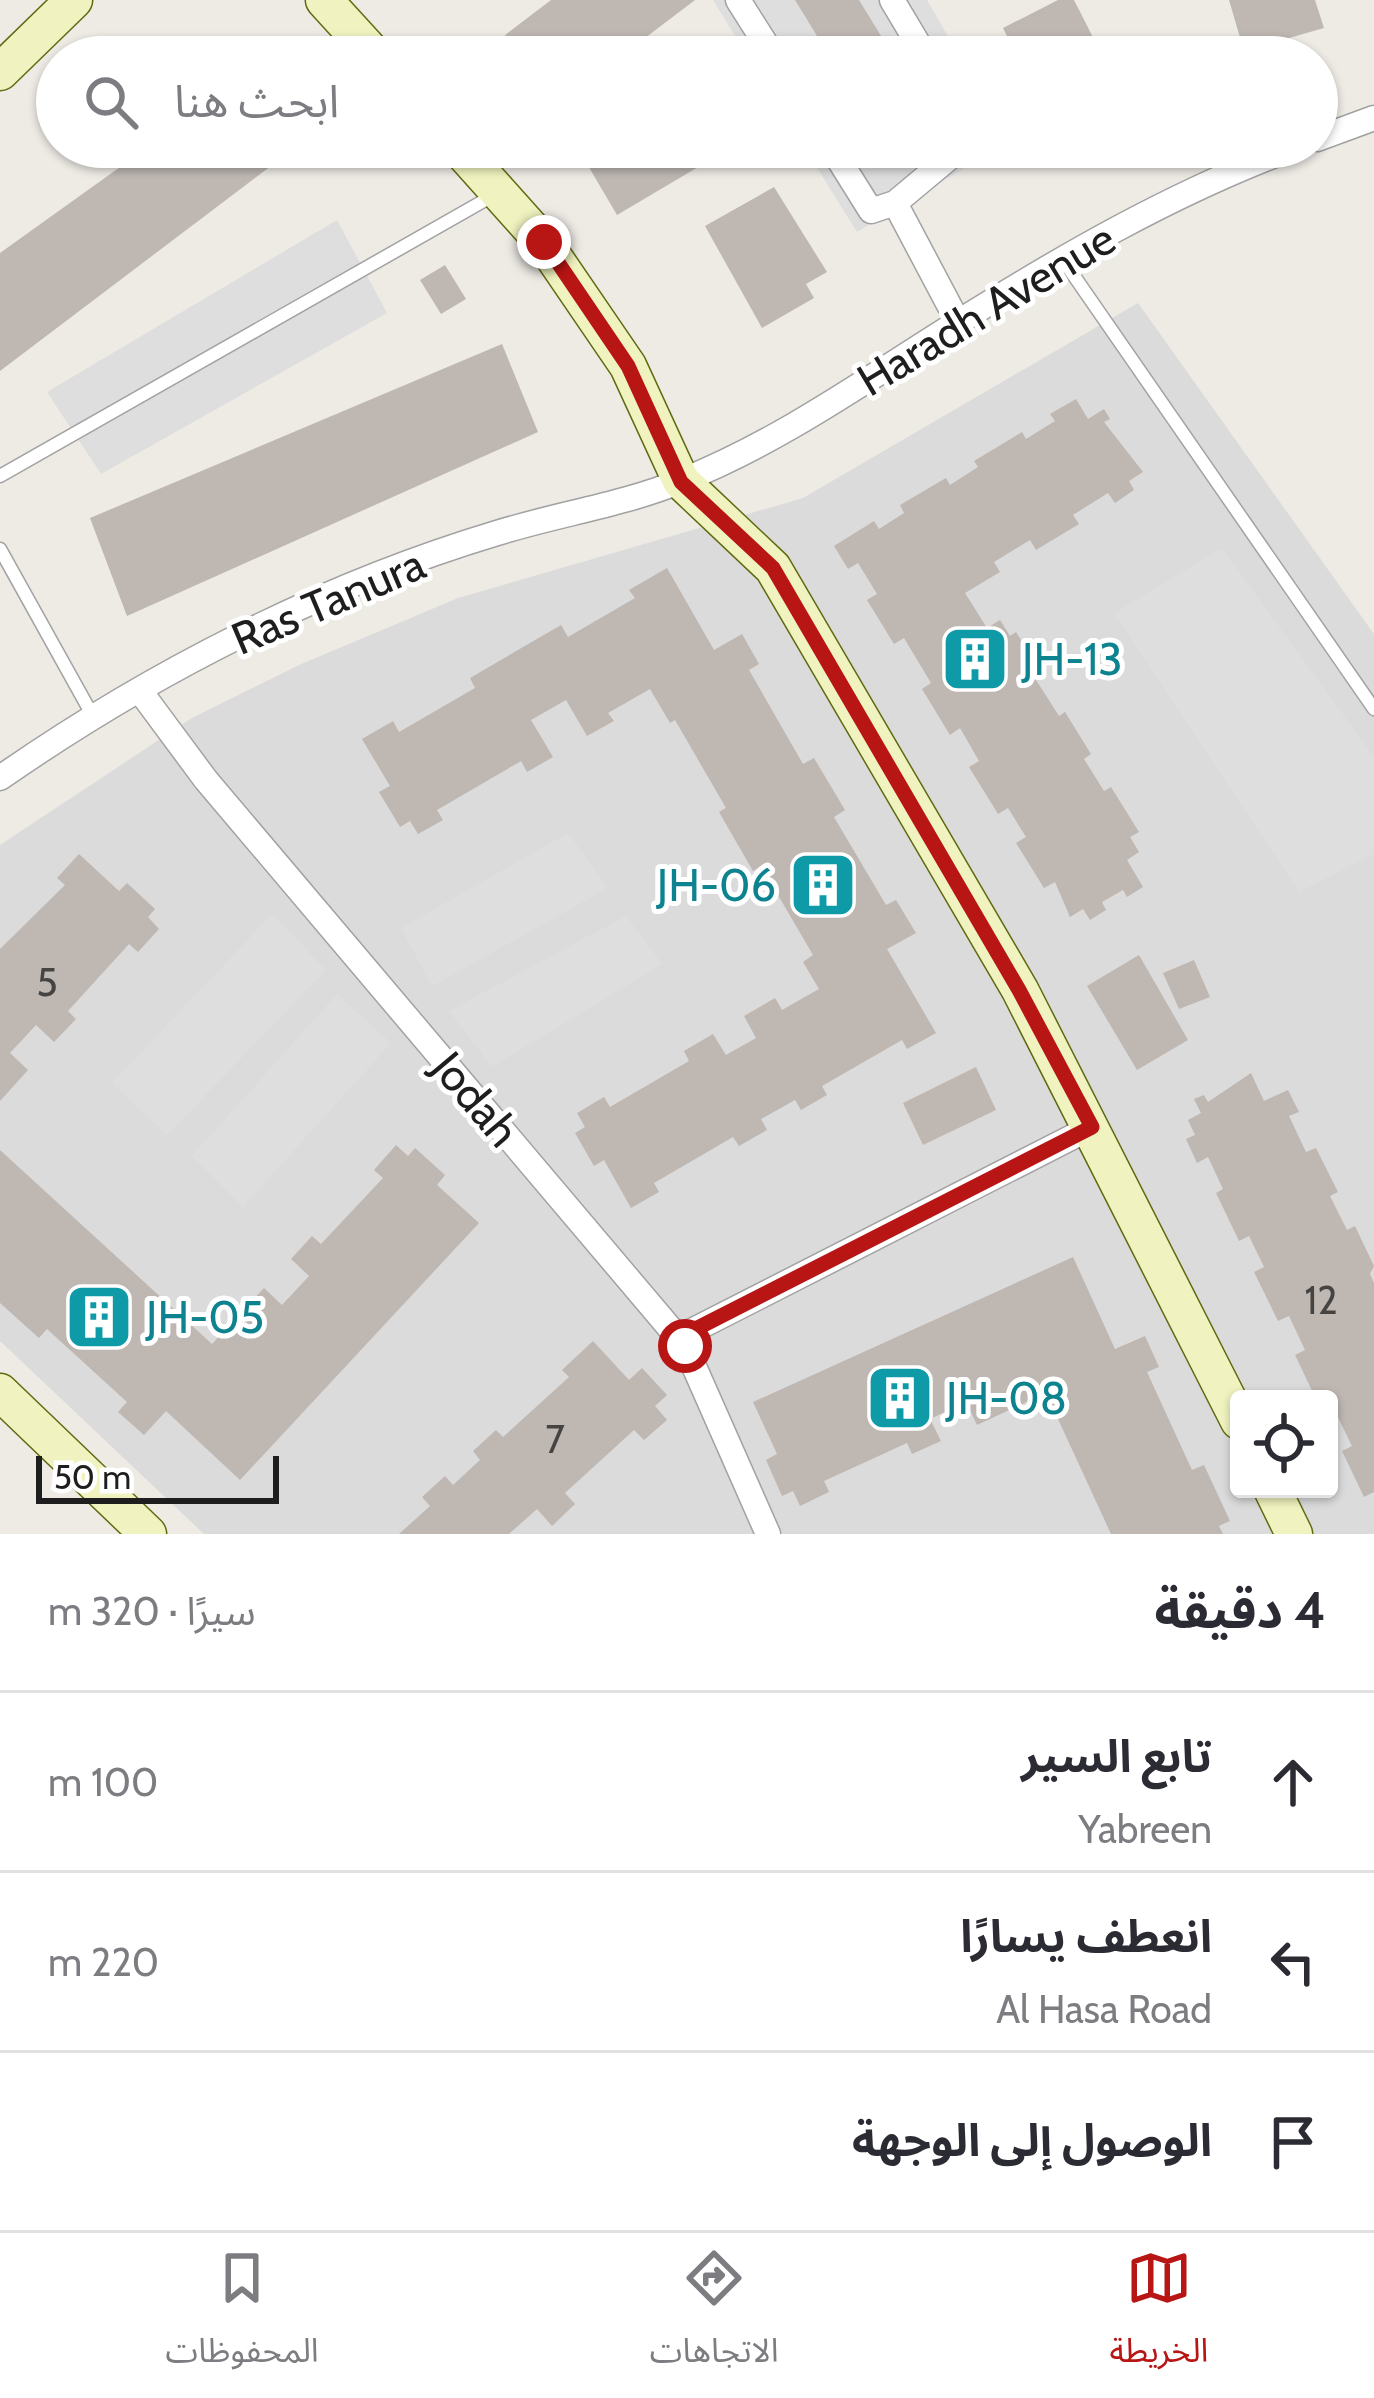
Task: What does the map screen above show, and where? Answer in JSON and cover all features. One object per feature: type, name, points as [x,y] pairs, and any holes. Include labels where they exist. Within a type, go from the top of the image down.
[{"type":"main road","points":[[37,36],[74,0]]},
{"type":"main road","points":[[324,0],[357,36]]},
{"type":"main road","points":[[0,72],[36,37]]},
{"type":"main road","points":[[477,168],[544,242],[628,366],[681,482],[773,568],[1019,990],[1230,1403]]},
{"type":"main road","points":[[0,1392],[148,1534]]},
{"type":"main road","points":[[1277,1498],[1294,1534]]},
{"type":"street","points":[[738,0],[761,36]]},
{"type":"street","points":[[892,0],[913,36]]},
{"type":"street","points":[[1338,131],[1374,118]]},
{"type":"street","points":[[843,168],[871,211],[896,203],[937,168]]},
{"type":"street","name":"Haradh Avenue","points":[[681,482],[788,429],[1064,260],[1240,168]]},
{"type":"street","points":[[896,203],[958,322]]},
{"type":"street","name":"Ras Tanura","points":[[0,778],[140,691],[292,611],[497,533],[681,482]]},
{"type":"street","name":"Jodah","points":[[140,691],[206,780],[678,1338],[768,1534]]},
{"type":"street","points":[[678,1338],[1092,1127]]},
{"type":"lane","points":[[0,476],[499,192]]},
{"type":"lane","points":[[1064,260],[1374,709]]},
{"type":"lane","points":[[0,549],[94,718]]},
{"type":"shaded area","points":[[713,0],[927,0],[948,36],[735,36]]},
{"type":"shaded area","points":[[817,168],[965,168],[857,232]]},
{"type":"shaded area","points":[[337,220],[387,313],[101,474],[47,392]]},
{"type":"shaded area","points":[[1138,303],[1374,634],[1374,1534],[204,1534],[0,1341],[0,845],[192,718],[299,665],[458,598],[803,498]]},
{"type":"shaded area","points":[[1222,548],[1374,757],[1374,854],[1299,892],[1114,613]]},
{"type":"shaded area","points":[[568,833],[608,888],[432,986],[401,928]]},
{"type":"shaded area","points":[[272,914],[326,970],[167,1135],[112,1083]]},
{"type":"shaded area","points":[[626,916],[662,964],[492,1067],[449,1011]]},
{"type":"shaded area","points":[[337,994],[391,1043],[243,1207],[192,1156]]},
{"type":"building","points":[[551,0],[695,0],[648,36],[505,35]]},
{"type":"building","points":[[795,0],[859,0],[881,36],[817,36]]},
{"type":"building","points":[[1058,0],[1074,0],[1092,36],[1007,36],[1003,28]]},
{"type":"building","points":[[1229,0],[1315,0],[1324,28],[1296,36],[1240,36]]},
{"type":"building","points":[[119,168],[268,168],[0,371],[0,253]]},
{"type":"building","points":[[589,168],[696,168],[617,215]]},
{"type":"building","points":[[774,187],[827,272],[806,284],[814,298],[762,328],[705,226]]},
{"type":"building","points":[[445,265],[466,299],[441,314],[420,280]]},
{"type":"building","points":[[502,344],[538,432],[127,616],[90,518]]},
{"type":"building","name":"JH-13","points":[[1076,399],[1088,419],[1104,409],[1110,419],[1104,422],[1143,472],[1129,481],[1134,490],[1115,503],[1108,493],[1073,515],[1079,524],[1036,550],[1030,540],[994,562],[1000,572],[965,593],[987,628],[1000,620],[1010,636],[1016,632],[1043,675],[1036,680],[1059,716],[1065,712],[1091,754],[1084,759],[1104,791],[1111,787],[1139,832],[1130,837],[1139,852],[1127,860],[1143,887],[1127,897],[1123,890],[1102,902],[1106,910],[1090,920],[1083,909],[1070,917],[1055,882],[1044,888],[1016,843],[1026,837],[1008,808],[998,814],[969,767],[979,761],[960,728],[950,735],[922,689],[931,683],[904,638],[894,644],[867,600],[877,594],[858,563],[848,569],[834,546],[874,521],[879,529],[904,513],[900,505],[946,478],[950,485],[978,467],[974,461],[1022,432],[1026,439],[1055,421],[1050,414]]},
{"type":"building","name":"JH-06","points":[[667,568],[714,650],[742,634],[759,664],[749,670],[803,764],[814,758],[845,810],[834,817],[886,905],[896,900],[916,933],[887,949],[936,1033],[907,1049],[902,1040],[822,1086],[827,1095],[801,1110],[795,1100],[761,1119],[767,1130],[739,1146],[733,1137],[654,1183],[659,1192],[631,1208],[604,1160],[594,1166],[575,1133],[585,1127],[577,1113],[604,1097],[610,1107],[689,1061],[684,1051],[713,1034],[726,1055],[756,1038],[744,1016],[775,998],[782,1010],[819,989],[803,962],[813,955],[761,866],[753,871],[719,812],[726,808],[675,720],[670,723],[650,689],[608,713],[614,721],[587,736],[566,700],[531,720],[553,757],[527,772],[521,761],[437,810],[443,820],[418,834],[410,821],[400,827],[379,792],[390,786],[362,739],[393,721],[399,732],[475,688],[470,678],[561,625],[568,637],[635,598],[629,590]]},
{"type":"building","points":[[79,854],[119,891],[127,883],[155,909],[148,917],[159,929],[138,952],[129,944],[68,1011],[76,1019],[54,1042],[36,1025],[10,1053],[28,1070],[0,1101],[0,949],[65,885],[57,878]]},
{"type":"building","points":[[1139,955],[1188,1040],[1137,1070],[1087,986]]},
{"type":"building","points":[[1194,960],[1210,997],[1179,1009],[1163,973]]},
{"type":"building","points":[[976,1067],[996,1110],[923,1145],[903,1103]]},
{"type":"building","points":[[1251,1073],[1264,1101],[1288,1090],[1299,1112],[1289,1116],[1306,1152],[1316,1148],[1338,1192],[1330,1196],[1347,1230],[1355,1226],[1374,1266],[1370,1274],[1374,1283],[1374,1492],[1364,1497],[1342,1451],[1352,1446],[1338,1417],[1338,1390],[1312,1390],[1295,1355],[1305,1350],[1289,1316],[1278,1321],[1254,1272],[1264,1267],[1249,1236],[1239,1241],[1216,1193],[1223,1189],[1208,1157],[1197,1163],[1186,1139],[1195,1135],[1188,1120],[1201,1113],[1194,1099],[1204,1095],[1208,1102]]},
{"type":"building","name":"JH-05","points":[[396,1145],[408,1156],[415,1148],[445,1175],[437,1185],[479,1223],[240,1480],[166,1411],[144,1435],[118,1412],[127,1402],[47,1329],[39,1338],[0,1303],[0,1150],[212,1344],[264,1288],[282,1305],[309,1276],[291,1259],[312,1236],[321,1244],[383,1178],[374,1170]]},
{"type":"building","name":"JH-08","points":[[1073,1257],[1115,1349],[1145,1336],[1159,1367],[1147,1372],[1192,1470],[1204,1465],[1230,1521],[1219,1526],[1223,1534],[1111,1534],[1046,1393],[977,1425],[966,1402],[930,1419],[941,1441],[912,1454],[907,1443],[824,1481],[829,1492],[800,1506],[793,1491],[782,1496],[766,1460],[777,1454],[753,1402]]},
{"type":"building","points":[[593,1341],[629,1380],[642,1368],[667,1395],[655,1406],[667,1420],[644,1440],[634,1430],[565,1493],[575,1504],[552,1526],[537,1509],[509,1534],[399,1534],[430,1506],[422,1497],[445,1476],[453,1485],[480,1460],[473,1451],[496,1430],[503,1437],[569,1377],[562,1370]]},
{"type":"place","name":"JH-13","points":[[975,659]]},
{"type":"place","name":"JH-06","points":[[823,885]]},
{"type":"place","name":"JH-05","points":[[99,1317]]},
{"type":"place","name":"JH-08","points":[[900,1398]]},
{"type":"route","points":[[544,242],[628,366],[681,482],[773,568],[1019,990],[1092,1127],[678,1338],[685,1346]]}]
